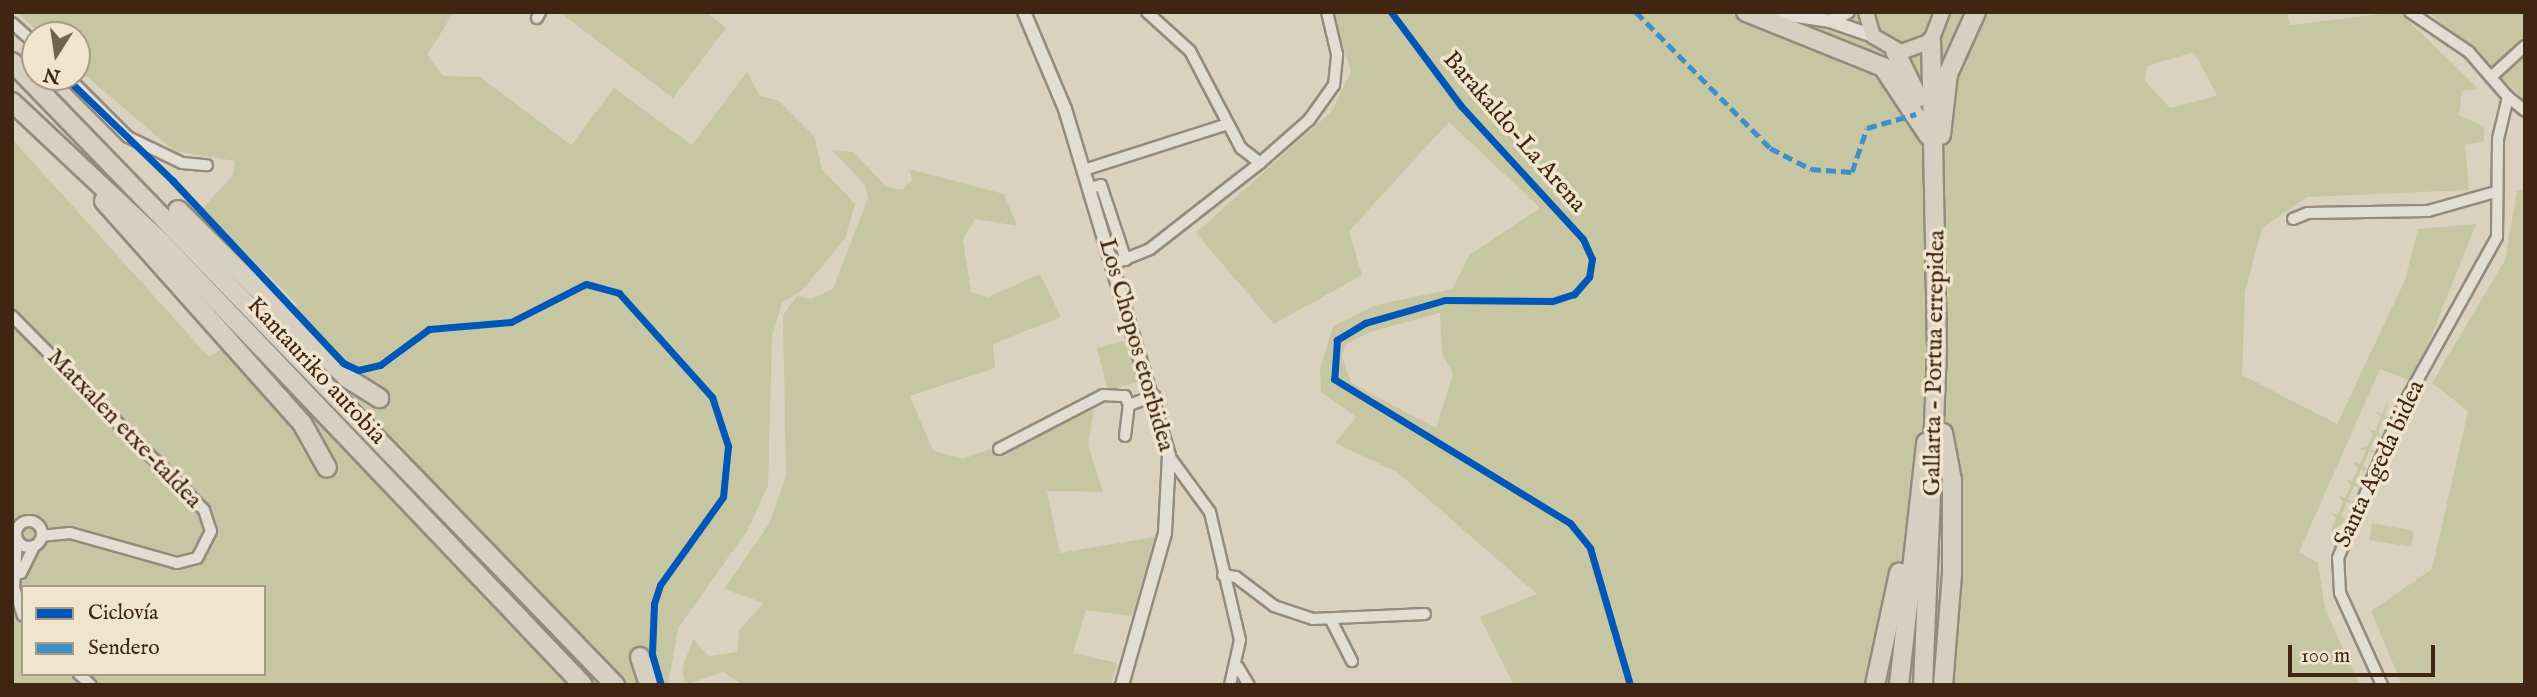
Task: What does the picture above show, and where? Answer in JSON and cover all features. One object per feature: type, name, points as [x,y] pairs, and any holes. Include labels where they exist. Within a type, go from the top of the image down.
[{"type":"highway","points":[[1746,12],[1869,57],[1896,79],[1927,132]]},
{"type":"highway","points":[[1936,208],[1948,74],[1976,12]]},
{"type":"highway","name":"Gallarta - Portua errepidea","points":[[1927,132],[1938,26]]},
{"type":"highway","name":"Gallarta - Portua errepidea","points":[[1895,51],[1914,85],[1927,132],[1936,208],[1936,395],[1923,685]]},
{"type":"highway","name":"Kantauriko autobia","points":[[12,62],[86,131],[615,685]]},
{"type":"highway","points":[[17,106],[233,341],[315,440],[327,468]]},
{"type":"highway","name":"Kantauriko autobia","points":[[17,106],[172,253],[583,685]]},
{"type":"highway","points":[[86,131],[112,146],[347,379],[379,398]]},
{"type":"highway","points":[[1875,685],[1936,395]]},
{"type":"highway","points":[[1936,395],[1951,480],[1943,685]]},
{"type":"highway","points":[[1899,685],[1920,477]]},
{"type":"highway","points":[[639,657],[649,685]]},
{"type":"main road","points":[[1866,12],[1873,36],[1895,51],[1938,26],[1954,12]]},
{"type":"street","name":"Los Chopos etorbidea","points":[[1024,12],[1120,262],[1169,456],[1168,520],[1122,685]]},
{"type":"street","points":[[1147,12],[1190,51],[1241,148],[1260,163]]},
{"type":"street","points":[[1120,262],[1150,249],[1260,163],[1309,120],[1334,85],[1337,54],[1327,12]]},
{"type":"street","points":[[1770,12],[1830,21],[1873,36]]},
{"type":"street","points":[[1830,21],[1848,12]]},
{"type":"street","points":[[2410,12],[2469,52],[2508,97],[2525,111]]},
{"type":"street","points":[[2491,77],[2525,46]]},
{"type":"street","points":[[82,91],[128,137],[182,163],[206,165]]},
{"type":"street","name":"Santa Ageda bidea","points":[[2382,685],[2340,593],[2338,558],[2404,404],[2471,289],[2497,237],[2495,192],[2508,97]]},
{"type":"street","points":[[1084,170],[1228,124]]},
{"type":"street","points":[[2292,219],[2308,212],[2428,211],[2495,192]]},
{"type":"street","name":"Matxalen etxe-taldea","points":[[12,316],[204,510],[211,531],[203,552],[177,563],[70,533],[43,536],[30,520],[15,533]]},
{"type":"street","points":[[999,449],[1103,395],[1125,396],[1129,405],[1125,436]]},
{"type":"street","points":[[1129,405],[1154,396]]},
{"type":"street","points":[[1169,456],[1209,512],[1239,629],[1238,667],[1230,685]]},
{"type":"street","points":[[15,533],[34,546]]},
{"type":"street","points":[[15,533],[18,576]]},
{"type":"street","points":[[21,610],[14,588],[34,546],[43,536]]},
{"type":"street","points":[[1223,575],[1236,577],[1274,606],[1332,622],[1425,614]]},
{"type":"street","points":[[1332,622],[1352,661]]},
{"type":"street","points":[[1238,667],[1249,685]]},
{"type":"green space","points":[[17,12],[454,12],[427,55],[443,76],[480,77],[571,145],[614,88],[692,145],[747,72],[760,96],[778,100],[814,136],[822,169],[855,204],[845,239],[802,290],[782,303],[772,337],[768,486],[747,531],[678,628],[668,685],[12,685],[12,139],[209,357],[298,305],[202,209],[233,175],[235,161],[174,151],[91,80],[91,21],[26,21]]},
{"type":"green space","points":[[706,12],[726,28],[673,98],[562,14]]},
{"type":"green space","points":[[1333,12],[2287,12],[2290,25],[2399,12],[2479,89],[2462,91],[2459,115],[2484,126],[2484,141],[2465,145],[2469,190],[2307,197],[2262,228],[2245,292],[2242,375],[2337,424],[2405,280],[2418,229],[2476,224],[2423,357],[2409,380],[2380,369],[2299,552],[2318,563],[2325,609],[2360,685],[1514,685],[1480,617],[1537,594],[1397,472],[1335,443],[1356,417],[1321,392],[1320,369],[1333,326],[1376,305],[1452,289],[1469,255],[1540,208],[1449,122],[1349,231],[1362,275],[1274,324],[1196,233],[1332,111],[1351,72]],"holes":[[[2194,52],[2217,96],[2170,108],[2145,81],[2147,66]],[[1440,313],[1442,353],[1453,374],[1436,428],[1351,383],[1342,357],[1345,345],[1370,332]]]},
{"type":"green space","points":[[2429,12],[2525,12],[2525,103],[2517,92]]},
{"type":"green space","points":[[832,150],[854,152],[886,187],[903,190],[912,180],[909,169],[1004,194],[1017,226],[975,219],[963,239],[971,292],[988,297],[1040,274],[1061,317],[993,344],[995,368],[910,396],[933,451],[963,459],[990,449],[999,456],[1094,409],[1088,445],[1103,492],[1047,491],[1060,553],[1155,537],[1132,616],[1086,610],[1073,653],[1117,663],[1111,685],[743,685],[723,672],[685,685],[682,669],[693,639],[709,656],[737,652],[739,630],[764,603],[724,589],[769,524],[786,476],[783,315],[797,296],[811,299],[833,289],[868,198],[865,185]]},
{"type":"green space","points":[[2525,189],[2525,685],[2402,685],[2371,611],[2432,569],[2468,411],[2432,383],[2505,260],[2517,191]]},
{"type":"green space","points":[[1128,340],[1143,380],[1108,391],[1097,348]]},
{"type":"green space","points":[[2388,401],[2385,416],[2391,419],[2383,419],[2378,432],[2383,438],[2376,435],[2370,449],[2377,452],[2369,452],[2363,466],[2368,471],[2361,469],[2355,482],[2361,488],[2354,486],[2348,499],[2354,503],[2347,502],[2341,516],[2347,519],[2330,533],[2336,518],[2331,512],[2338,515],[2343,502],[2338,495],[2345,498],[2351,485],[2346,479],[2352,481],[2358,468],[2353,462],[2360,464],[2366,451],[2359,448],[2367,447],[2373,434],[2368,429],[2375,431],[2381,417],[2375,412],[2382,414]]},
{"type":"green space","points":[[2372,523],[2414,531],[2411,547],[2369,540]]},
{"type":"marked path","points":[[1636,12],[1770,148],[1811,169],[1852,172],[1867,128],[1916,114]]},
{"type":"marked path","points":[[119,424],[160,466]]},
{"type":"cycle path","name":"Barakaldo-La Arena","points":[[1391,12],[1461,106],[1583,239],[1592,259],[1589,277],[1574,294],[1552,301],[1445,300],[1365,323],[1337,340],[1334,379],[1570,523],[1590,548],[1630,685]]},
{"type":"cycle path","points":[[80,91],[172,180],[343,363],[358,370],[380,365],[429,329],[511,322],[586,284],[619,293],[712,397],[728,446],[723,497],[660,585],[654,604],[652,654],[661,685]]}]
